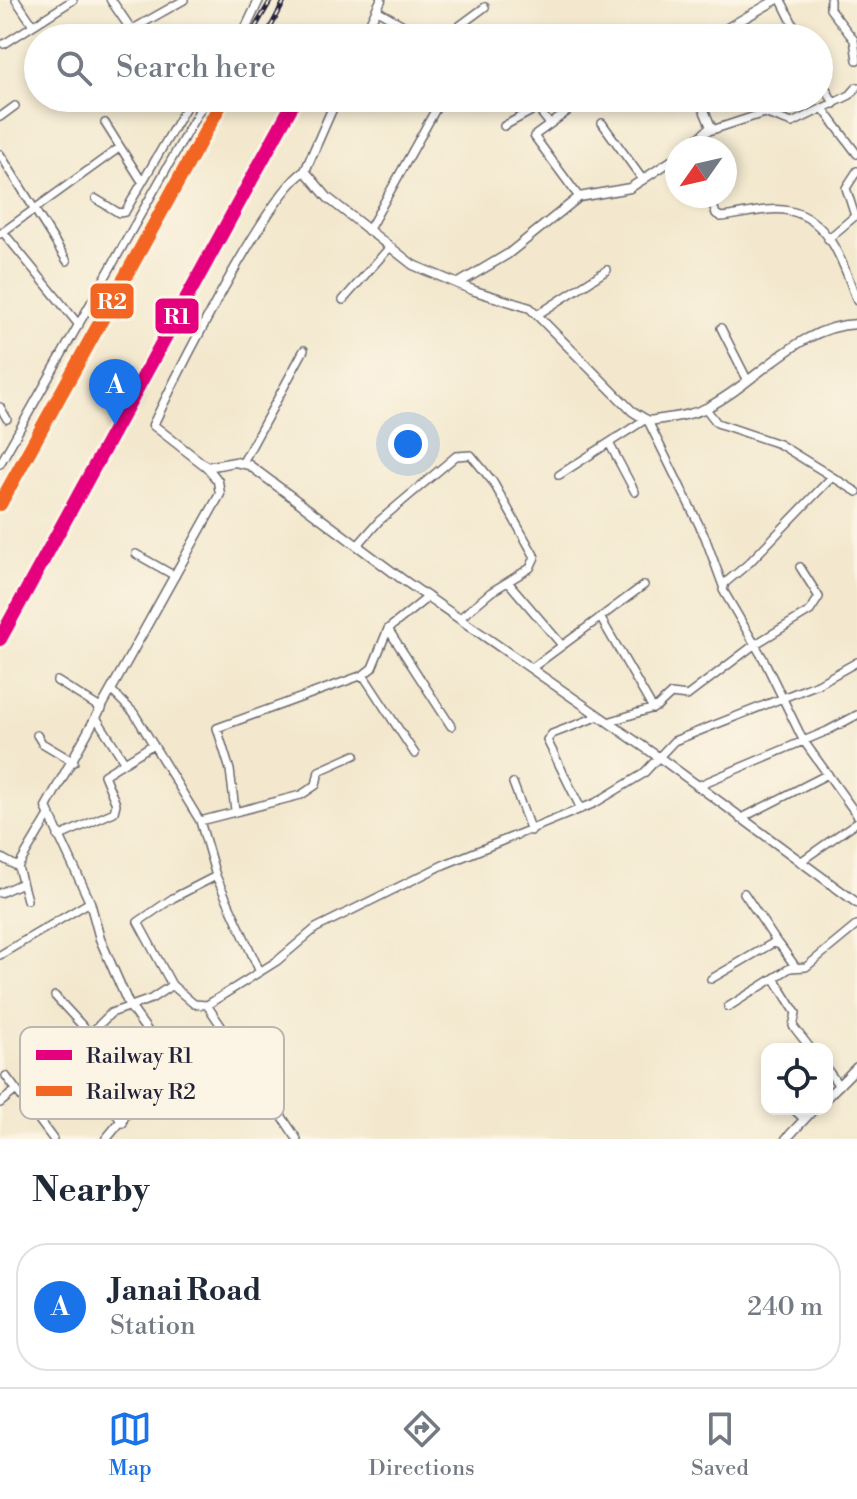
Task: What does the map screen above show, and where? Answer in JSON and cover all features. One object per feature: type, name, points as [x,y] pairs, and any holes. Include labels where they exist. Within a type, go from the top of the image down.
[{"type":"street","points":[[16,0],[32,24]]},
{"type":"street","points":[[35,24],[73,0]]},
{"type":"street","points":[[111,0],[127,24]]},
{"type":"street","points":[[149,24],[184,0]]},
{"type":"street","points":[[248,24],[259,0]]},
{"type":"street","points":[[370,24],[381,0]]},
{"type":"street","points":[[735,24],[779,0],[792,24]]},
{"type":"street","points":[[830,0],[830,9],[854,40],[857,60]]},
{"type":"street","points":[[462,24],[485,7]]},
{"type":"street","points":[[377,10],[402,24]]},
{"type":"street","points":[[4,44],[24,31]]},
{"type":"street","points":[[834,104],[857,87]]},
{"type":"street","points":[[0,117],[15,106]]},
{"type":"street","points":[[96,199],[122,214],[181,112]]},
{"type":"street","points":[[0,464],[198,112]]},
{"type":"street","points":[[145,1027],[129,1005],[100,939],[90,902],[58,837],[49,815],[48,802],[74,762],[220,494],[218,481],[207,467],[153,425],[239,263],[278,201],[305,171],[331,112]]},
{"type":"street","points":[[368,231],[434,112]]},
{"type":"street","points":[[504,126],[530,112]]},
{"type":"street","points":[[540,112],[550,124]]},
{"type":"street","points":[[567,112],[534,138],[579,197]]},
{"type":"street","points":[[705,112],[710,122],[709,131]]},
{"type":"street","points":[[703,136],[756,115],[770,114],[786,123],[818,112]]},
{"type":"street","points":[[826,112],[857,154]]},
{"type":"street","points":[[105,123],[141,180]]},
{"type":"street","points":[[602,123],[643,180]]},
{"type":"street","points":[[79,325],[1,233],[119,148]]},
{"type":"street","points":[[0,154],[67,261]]},
{"type":"street","points":[[459,283],[508,254],[579,197],[630,188],[665,165]]},
{"type":"street","points":[[305,171],[320,191],[413,265],[530,308],[632,411],[647,420],[705,537],[728,604],[783,697],[803,740],[857,815]]},
{"type":"street","points":[[828,239],[855,216],[846,188],[857,171]]},
{"type":"street","points":[[714,208],[721,217],[789,211],[817,222],[857,301]]},
{"type":"street","points":[[343,300],[389,248]]},
{"type":"street","points":[[537,315],[607,270]]},
{"type":"street","points":[[559,475],[647,420],[706,409],[813,336],[839,324],[857,324]]},
{"type":"street","points":[[721,328],[747,379]]},
{"type":"street","points":[[242,464],[304,350]]},
{"type":"street","points":[[0,407],[7,419]]},
{"type":"street","points":[[706,409],[717,423],[779,444],[857,492]]},
{"type":"street","points":[[609,443],[635,492]]},
{"type":"street","points":[[357,546],[379,521],[456,456],[471,455],[493,482],[535,557],[530,568],[460,618]]},
{"type":"street","points":[[207,467],[242,464],[659,758],[857,903]]},
{"type":"street","points":[[723,588],[831,478]]},
{"type":"street","points":[[136,554],[175,576]]},
{"type":"street","points":[[608,722],[653,709],[671,694],[683,697],[699,689],[754,645],[816,604],[818,592],[800,567]]},
{"type":"street","points":[[508,582],[561,644]]},
{"type":"street","points":[[532,668],[644,585]]},
{"type":"street","points":[[235,810],[230,770],[217,728],[363,675],[372,668],[388,629],[428,597]]},
{"type":"street","points":[[600,617],[653,709]]},
{"type":"street","points":[[388,629],[451,726]]},
{"type":"street","points":[[216,876],[173,898],[138,922],[172,985],[194,1004],[207,1005],[260,972],[316,928],[443,865],[581,809],[643,774],[674,741],[818,684],[857,662]]},
{"type":"street","points":[[363,675],[415,754]]},
{"type":"street","points":[[57,681],[102,709]]},
{"type":"street","points":[[112,691],[134,713],[200,821],[216,876],[260,972]]},
{"type":"street","points":[[697,786],[857,715]]},
{"type":"street","points":[[581,809],[547,740],[552,734],[599,716]]},
{"type":"street","points":[[97,719],[124,761]]},
{"type":"street","points":[[37,735],[42,743],[74,762]]},
{"type":"street","points":[[58,837],[114,812],[116,804],[103,778],[152,745]]},
{"type":"street","points":[[200,821],[301,795],[316,785],[319,771],[355,755]]},
{"type":"street","points":[[740,819],[828,774]]},
{"type":"street","points":[[513,783],[531,831]]},
{"type":"street","points":[[27,900],[18,867],[49,815]]},
{"type":"street","points":[[800,862],[857,822]]},
{"type":"street","points":[[0,857],[18,867]]},
{"type":"street","points":[[0,893],[22,883]]},
{"type":"street","points":[[848,897],[857,890]]},
{"type":"street","points":[[744,893],[795,966]]},
{"type":"street","points":[[0,955],[90,902]]},
{"type":"street","points":[[728,1007],[795,966],[806,967],[857,925]]},
{"type":"street","points":[[711,979],[764,947],[778,944]]},
{"type":"street","points":[[774,978],[796,1013],[793,1026],[806,1043]]},
{"type":"street","points":[[96,1027],[111,1013],[151,999],[172,985]]},
{"type":"street","points":[[55,996],[83,1027]]},
{"type":"street","points":[[207,1005],[222,1027]]},
{"type":"street","points":[[833,1092],[857,1067]]},
{"type":"street","points":[[6,1076],[20,1095]]},
{"type":"street","points":[[833,1078],[839,1086]]},
{"type":"street","points":[[0,1103],[16,1090]]},
{"type":"street","points":[[800,1115],[804,1119]]},
{"type":"street","points":[[786,1139],[808,1115]]},
{"type":"street","points":[[38,1119],[53,1139]]},
{"type":"street","points":[[120,1119],[123,1123]]},
{"type":"street","points":[[106,1139],[126,1119]]},
{"type":"street","points":[[284,1119],[297,1139]]},
{"type":"railway","points":[[257,24],[271,0]]},
{"type":"railway","points":[[272,24],[285,0]]},
{"type":"railway","points":[[0,504],[216,112]]},
{"type":"rail line","name":"R2","points":[[0,504],[216,112]]},
{"type":"rail line","name":"R1","points":[[0,639],[288,112]]},
{"type":"place","name":"Janai Road","points":[[115,425]]}]
